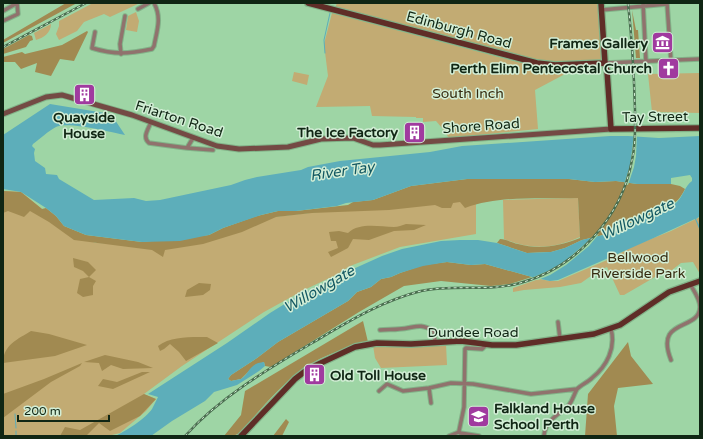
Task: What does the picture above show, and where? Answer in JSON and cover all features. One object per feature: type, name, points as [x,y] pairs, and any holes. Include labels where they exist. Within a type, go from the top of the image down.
[{"type":"main road","name":"Edinburgh Road","points":[[308,3],[332,6],[537,63],[555,65],[605,64]]},
{"type":"main road","points":[[601,3],[610,129]]},
{"type":"main road","name":"Tay Street","points":[[610,129],[700,128]]},
{"type":"main road","name":"Dundee Road","points":[[241,436],[295,379],[308,369],[355,347],[377,343],[411,344],[461,341],[486,345],[516,345],[594,334],[620,325],[669,292],[700,280]]},
{"type":"street","points":[[3,11],[17,3],[18,14],[3,22]]},
{"type":"street","points":[[138,9],[149,3]]},
{"type":"street","points":[[95,32],[92,48],[116,54],[152,49],[154,46],[159,17],[154,3]]},
{"type":"street","points":[[601,10],[667,4],[671,61]]},
{"type":"street","points":[[643,5],[646,62]]},
{"type":"street","points":[[121,54],[120,44],[125,16]]},
{"type":"street","points":[[605,64],[700,59]]},
{"type":"street","name":"Friarton Road","points":[[3,114],[46,97],[62,95],[70,96],[151,122],[217,146],[239,149],[288,147],[321,139],[353,138]]},
{"type":"street","points":[[151,122],[145,137],[150,143],[213,150]]},
{"type":"street","name":"Shore Road","points":[[353,138],[380,146],[610,129]]},
{"type":"street","points":[[187,148],[193,138]]},
{"type":"street","points":[[671,360],[667,351],[670,333],[674,328],[687,324],[696,316],[699,310],[698,298],[690,284]]},
{"type":"street","points":[[558,322],[560,339]]},
{"type":"street","points":[[380,330],[398,329],[419,325],[425,326],[434,331],[435,342]]},
{"type":"street","points":[[379,391],[387,384],[403,391],[429,388],[451,383],[486,385],[531,394],[577,389],[594,377],[608,359],[612,345],[611,329]]},
{"type":"street","points":[[459,432],[464,407],[465,348],[482,349],[486,345]]},
{"type":"street","points":[[429,388],[431,403]]},
{"type":"street","points":[[544,435],[545,429],[550,420],[569,404],[574,398],[577,389]]},
{"type":"street","points":[[449,436],[459,432],[479,436]]},
{"type":"green space","points":[[93,3],[140,3],[110,17],[104,14],[84,22],[77,31],[59,40],[56,34],[59,21]]},
{"type":"green space","name":"South Inch","points":[[337,3],[598,3],[602,56],[601,61],[537,63],[335,8]]},
{"type":"green space","points":[[136,12],[139,21],[137,32],[126,30],[128,16]]},
{"type":"green space","name":"South Inch","points":[[332,13],[529,65],[567,71],[567,73],[535,90],[538,129],[449,138],[436,121],[423,122],[423,118],[416,117],[372,116],[370,106],[316,107],[328,76],[324,44]]},
{"type":"green space","points":[[51,24],[50,30],[46,35],[36,40],[34,33]]},
{"type":"green space","points":[[294,72],[309,75],[307,85],[292,81]]},
{"type":"green space","points":[[700,73],[700,113],[652,112],[648,74]]},
{"type":"green space","points":[[3,191],[21,192],[76,236],[96,243],[184,245],[257,219],[476,194],[476,234],[400,247],[350,266],[336,275],[304,290],[264,312],[182,366],[144,394],[156,399],[146,411],[120,433],[108,436],[3,436]]},
{"type":"green space","points":[[578,198],[580,237],[561,244],[542,247],[514,243],[504,239],[503,200]]},
{"type":"green space","name":"Bellwood Riverside Park","points":[[700,217],[700,274],[693,262],[681,263],[672,270],[655,277],[624,295],[620,295],[607,267],[598,271],[581,283],[560,287],[513,292],[513,288],[539,279],[558,281],[612,258],[631,247],[671,231]]},
{"type":"green space","points":[[446,344],[447,365],[381,368],[375,358],[373,345],[411,347]]},
{"type":"shaded area","points":[[66,3],[77,3],[3,43],[3,40]]},
{"type":"shaded area","points":[[632,10],[636,30],[638,30],[640,58],[636,58]]},
{"type":"shaded area","points":[[87,31],[88,32],[74,61],[60,59],[51,76],[35,72],[37,63],[21,69],[15,62],[3,62],[3,57],[22,52],[25,54],[62,45]]},
{"type":"shaded area","points":[[29,35],[32,36],[33,40],[30,41],[26,47],[3,54],[3,49]]},
{"type":"shaded area","points":[[467,179],[569,179],[595,182],[616,181],[637,184],[671,184],[685,189],[675,202],[654,213],[603,235],[582,240],[565,248],[551,252],[527,253],[497,243],[500,239],[502,239],[526,246],[542,247],[557,245],[580,238],[578,198],[506,199],[465,208],[460,202],[453,203],[451,208],[442,208],[435,205],[389,210],[312,213],[276,217],[242,232],[203,244],[165,250],[163,257],[152,250],[74,240],[49,222],[30,211],[24,217],[8,211],[3,213],[3,191],[21,192],[42,209],[46,208],[56,216],[64,226],[86,235],[142,242],[209,235],[223,228],[257,216],[278,211],[296,211],[348,205],[353,202],[373,200],[411,186]]},
{"type":"shaded area","points":[[406,224],[426,225],[414,230],[394,231],[369,240],[353,239],[348,248],[331,257],[328,252],[338,248],[336,241],[331,241],[329,232],[339,231],[348,233],[358,227],[364,226],[394,227]]},
{"type":"shaded area","points":[[73,258],[88,262],[96,270],[89,277],[83,271],[74,267]]},
{"type":"shaded area","points":[[447,262],[471,265],[485,264],[532,277],[510,284],[491,286],[441,281],[404,286],[359,312],[271,367],[265,366],[264,362],[254,366],[241,379],[231,381],[228,379],[231,375],[278,342],[348,301],[357,292],[371,287],[381,279],[391,277],[423,265]]},
{"type":"shaded area","points":[[89,277],[96,281],[93,286],[93,295],[83,297],[77,293],[80,279]]},
{"type":"shaded area","points":[[199,283],[211,284],[210,290],[203,295],[185,297],[187,290]]},
{"type":"shaded area","points":[[363,321],[368,342],[336,352],[306,367],[279,390],[240,433],[233,436],[224,436],[241,415],[245,391]]},
{"type":"shaded area","points":[[31,331],[49,334],[87,345],[55,356],[3,363],[8,347]]},
{"type":"shaded area","points":[[188,337],[207,337],[218,343],[186,361],[170,344],[160,351],[158,346],[169,340]]},
{"type":"shaded area","points":[[628,342],[631,356],[653,384],[618,388],[614,406],[617,436],[585,436],[588,394]]},
{"type":"shaded area","points":[[105,355],[138,362],[153,368],[123,369],[111,365],[102,371],[99,363],[84,362]]},
{"type":"shaded area","points":[[82,363],[80,366],[51,382],[3,418],[3,394]]},
{"type":"shaded area","points":[[142,372],[150,372],[113,389],[98,386],[103,379],[117,382]]},
{"type":"shaded area","points":[[144,394],[156,399],[140,416],[110,431],[99,423],[86,436],[60,436],[65,427],[80,430]]},
{"type":"shaded area","points":[[286,419],[289,422],[282,436],[273,436]]},
{"type":"water","points":[[50,104],[111,114],[125,135],[79,126],[62,125],[50,131],[32,146],[35,149],[35,161],[45,168],[46,174],[57,175],[59,179],[94,200],[134,198],[146,201],[160,200],[231,185],[257,177],[301,170],[308,167],[340,161],[430,152],[462,146],[610,136],[659,138],[700,136],[700,216],[696,219],[700,227],[700,231],[695,219],[558,280],[550,281],[485,264],[471,265],[447,262],[423,266],[381,279],[371,287],[357,292],[348,301],[278,342],[231,375],[228,379],[231,381],[241,379],[255,364],[264,362],[265,366],[259,371],[237,385],[214,392],[205,401],[151,436],[115,436],[135,424],[149,413],[158,397],[148,394],[296,297],[382,256],[402,249],[441,241],[460,240],[478,240],[497,243],[527,253],[551,252],[565,248],[582,240],[603,235],[654,213],[661,208],[674,204],[679,200],[692,181],[692,178],[690,175],[671,178],[671,184],[637,184],[616,181],[595,182],[569,179],[467,179],[411,186],[373,200],[296,211],[278,211],[223,228],[209,235],[180,241],[142,242],[86,235],[64,226],[56,216],[46,208],[21,192],[3,189],[3,135]]},
{"type":"pier","points":[[634,134],[637,134],[636,156],[628,185],[624,184],[630,166]]},
{"type":"pier","points":[[599,234],[589,246],[566,265],[550,275],[538,280],[531,278],[564,262],[593,236]]},
{"type":"waterway","points":[[325,53],[324,40],[330,13]]},
{"type":"waterway","points":[[15,414],[16,428]]},
{"type":"waterway","points":[[16,431],[16,436]]},
{"type":"railway","points":[[3,47],[86,3]]},
{"type":"railway","points":[[185,436],[213,409],[245,385],[325,335],[378,307],[406,295],[421,291],[446,288],[496,287],[520,283],[540,276],[560,265],[577,253],[607,220],[618,201],[627,181],[633,154],[635,135],[635,97],[628,3]]},
{"type":"place","name":"Frames Gallery","points":[[663,43]]},
{"type":"place","name":"Perth Elim Pentecostal Church","points":[[668,68]]},
{"type":"place","name":"Quayside House","points":[[84,95]]},
{"type":"place","name":"The Ice Factory","points":[[414,132]]},
{"type":"place","name":"Old Toll House","points":[[314,375]]},
{"type":"place","name":"Falkland House School Perth","points":[[478,416]]},
{"type":"water label","name":"River Tay","points":[[342,171]]},
{"type":"water label","name":"Willowgate","points":[[637,219]]},
{"type":"water label","name":"Willowgate","points":[[319,289]]}]
